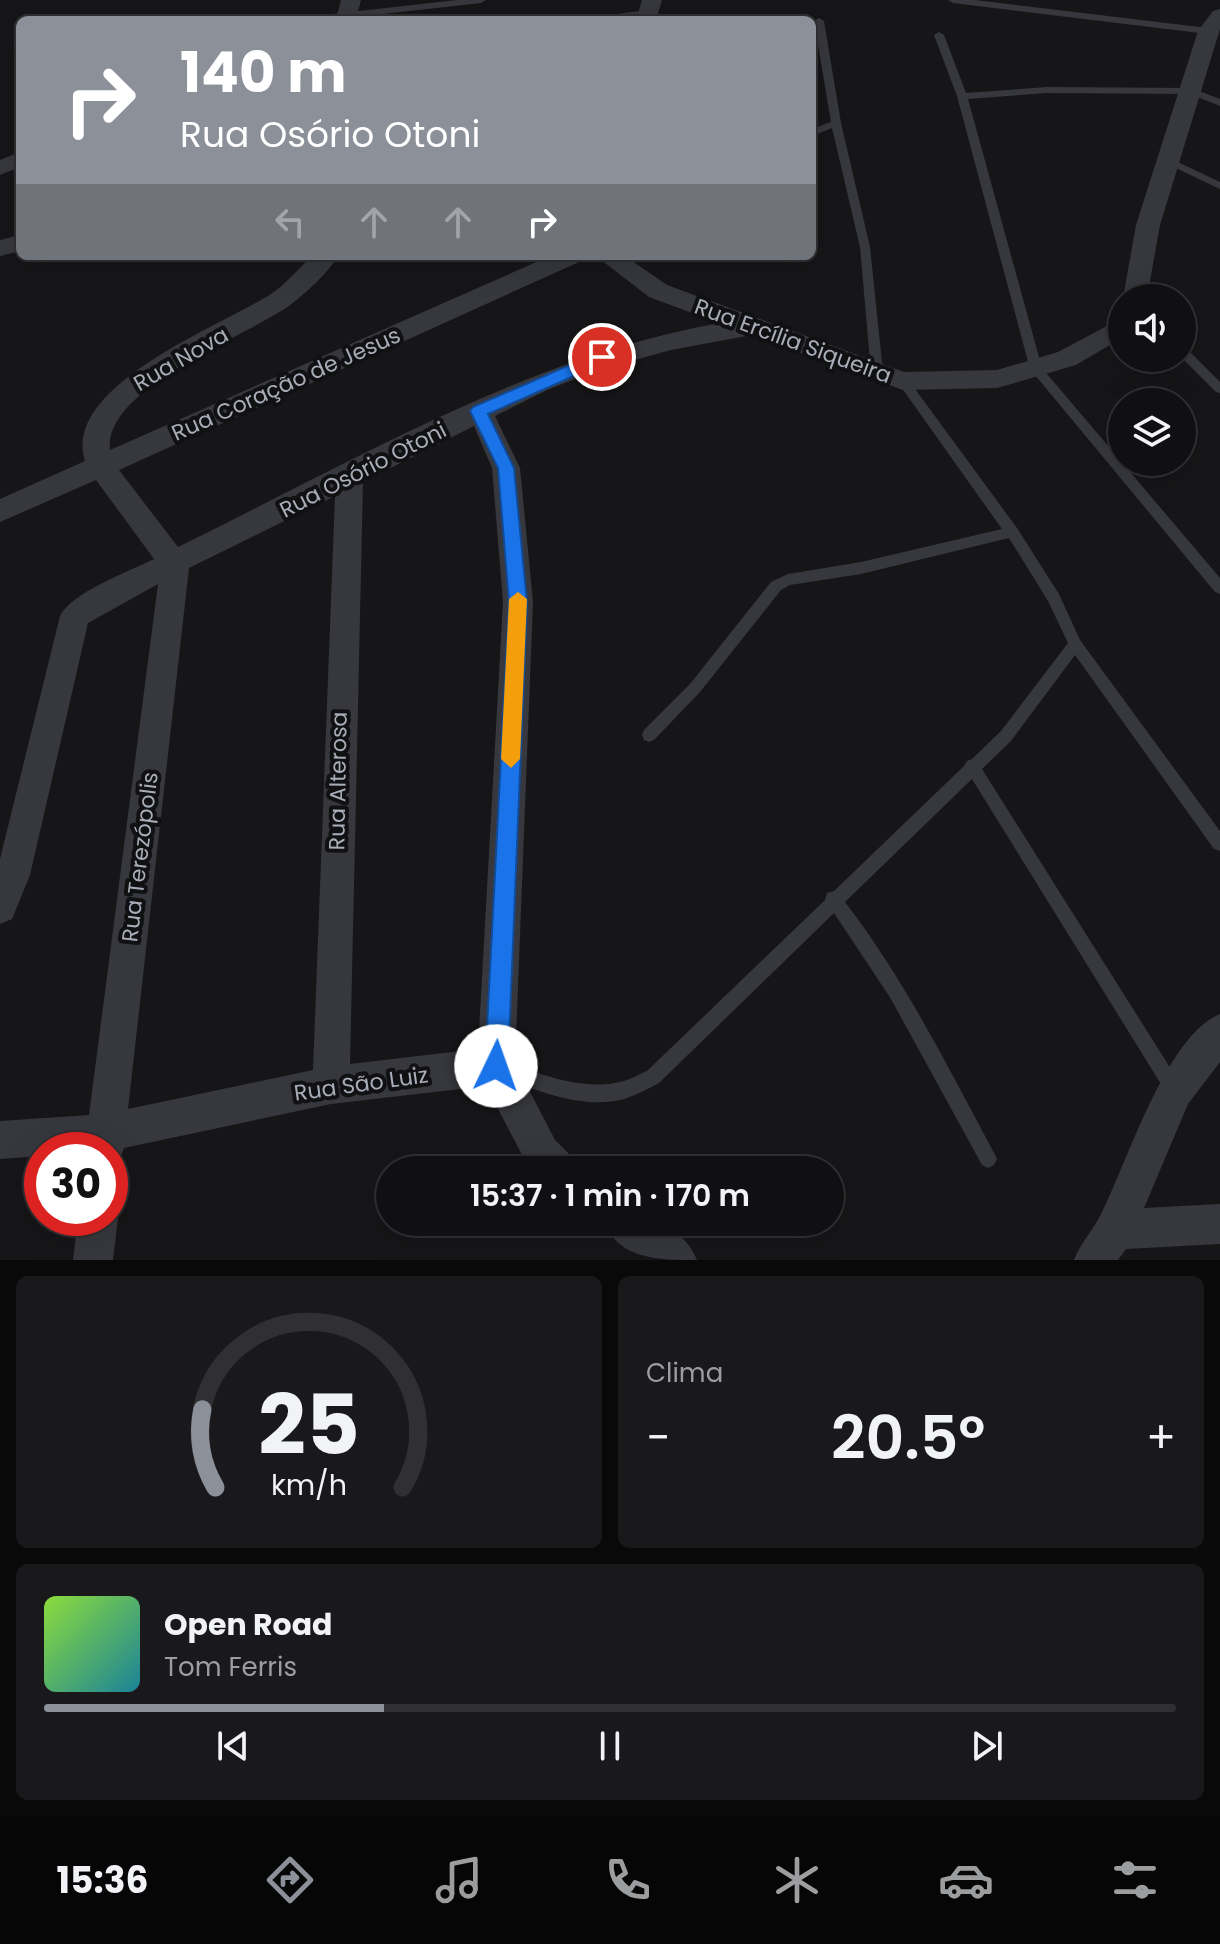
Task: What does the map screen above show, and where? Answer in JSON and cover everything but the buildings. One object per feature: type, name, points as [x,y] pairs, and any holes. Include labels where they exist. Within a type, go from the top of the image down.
[{"type":"street","points":[[1137,284],[1148,225],[1167,160],[1214,23]]},
{"type":"street","name":"Rua Nova","points":[[101,467],[93,449],[98,426],[111,406],[131,386],[283,298],[322,260]]},
{"type":"street","name":"Rua Coração de Jesus","points":[[0,511],[562,260]]},
{"type":"street","name":"Rua Ercília Siqueira","points":[[614,260],[658,291],[903,381],[997,379],[1036,369],[1095,346],[1108,337]]},
{"type":"street","name":"Rua Osório Otoni","points":[[0,907],[13,875],[75,616],[112,593],[349,478],[478,411],[602,357],[753,326]]},
{"type":"street","points":[[478,411],[494,437],[506,468],[518,602],[496,1066],[543,1156]]},
{"type":"street","points":[[101,467],[175,564]]},
{"type":"street","name":"Rua Alterosa","points":[[331,1085],[349,478]]},
{"type":"street","name":"Rua Terezópolis","points":[[106,1132],[175,564]]},
{"type":"street","points":[[1104,1245],[1175,1091],[1220,1032]]},
{"type":"street","name":"Rua São Luiz","points":[[128,1136],[331,1085],[496,1066]]},
{"type":"street","name":"Rua São Luiz","points":[[0,1140],[24,1140]]},
{"type":"street","points":[[1104,1245],[1220,1224]]},
{"type":"street","points":[[93,1260],[96,1236]]},
{"type":"street","points":[[643,1236],[677,1260]]},
{"type":"lane","points":[[326,16],[481,0]]},
{"type":"lane","points":[[953,0],[1214,23]]},
{"type":"lane","points":[[618,16],[649,11]]},
{"type":"lane","points":[[819,21],[836,123],[865,247],[877,372]]},
{"type":"lane","points":[[939,35],[962,96],[1036,369],[1220,588]]},
{"type":"lane","points":[[962,96],[1047,90],[1191,91],[1220,103]]},
{"type":"lane","points":[[816,131],[836,123]]},
{"type":"lane","points":[[1167,160],[1220,186]]},
{"type":"lane","points":[[1196,365],[1220,389]]},
{"type":"lane","points":[[903,381],[1012,532],[1054,598],[1075,644],[1220,844]]},
{"type":"lane","points":[[649,735],[695,688],[776,586],[788,580],[861,568],[1012,532]]},
{"type":"lane","points":[[496,1066],[540,1083],[575,1090],[622,1091],[653,1077],[1016,724],[1075,644]]},
{"type":"lane","points":[[972,766],[1175,1091]]},
{"type":"lane","points":[[833,899],[854,924],[913,1022],[988,1159]]},
{"type":"slow traffic","points":[[511,759],[518,599]]},
{"type":"route","points":[[496,1066],[518,602],[506,468],[494,437],[478,411],[602,357]]}]
